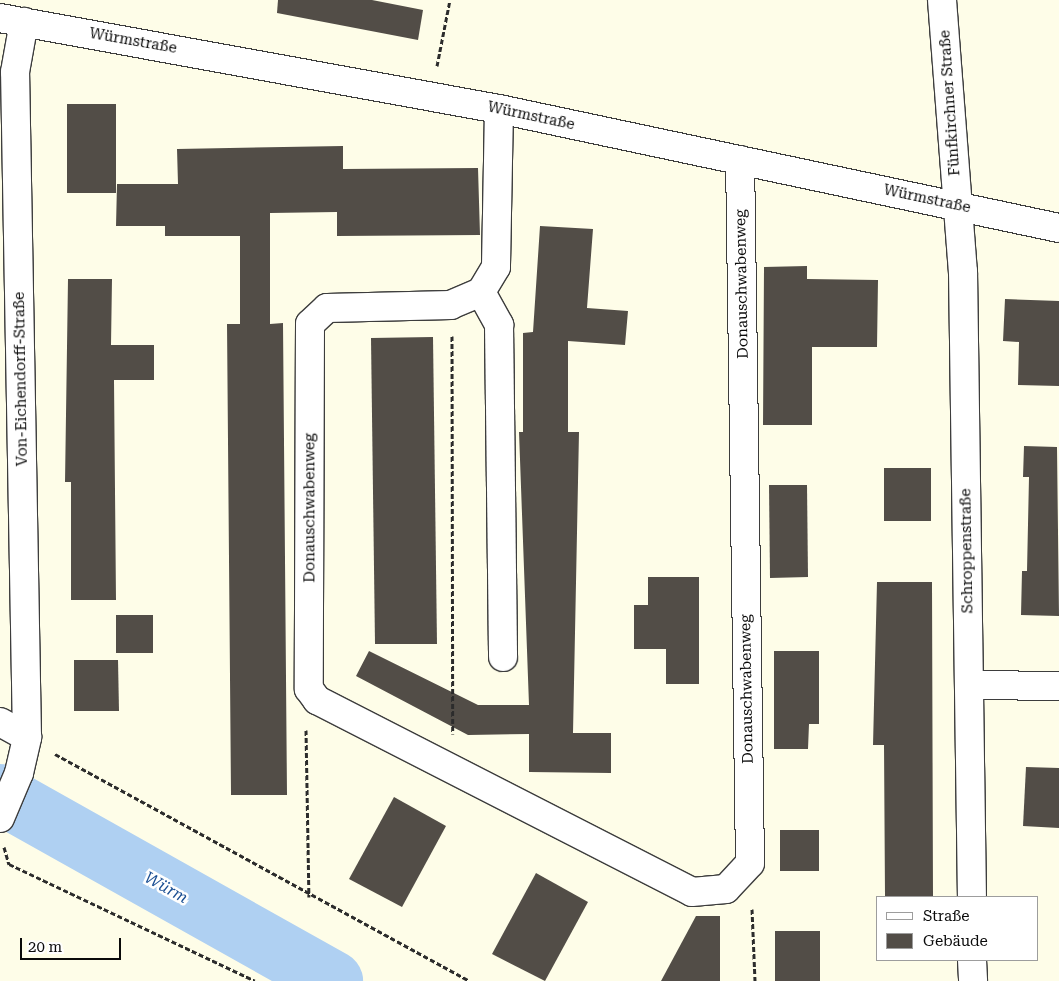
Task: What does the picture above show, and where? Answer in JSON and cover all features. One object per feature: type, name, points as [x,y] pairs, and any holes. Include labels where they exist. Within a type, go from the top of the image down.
[{"type":"street","name":"Fünfkirchner Straße","points":[[942,0],[958,206]]},
{"type":"street","name":"Würmstraße","points":[[12,20],[499,109],[1059,228]]},
{"type":"street","name":"Von-Eichendorff-Straße","points":[[1,829],[19,773],[27,737],[16,72],[12,20]]},
{"type":"street","points":[[499,109],[496,267],[481,292],[499,325],[503,657]]},
{"type":"street","name":"Donauschwabenweg","points":[[740,160],[750,863]]},
{"type":"street","name":"Schroppenstraße","points":[[958,206],[963,271],[972,896]]},
{"type":"street","name":"Donauschwabenweg","points":[[317,700],[309,689],[310,324],[327,308],[452,305],[481,292]]},
{"type":"street","points":[[969,685],[1059,686]]},
{"type":"street","points":[[317,700],[692,892],[726,889],[750,863]]},
{"type":"street","points":[[0,722],[27,737]]},
{"type":"street","points":[[972,961],[973,981]]},
{"type":"path","points":[[435,72],[450,0]]},
{"type":"path","points":[[438,762],[456,729],[452,305]]},
{"type":"path","points":[[309,897],[306,724],[317,700]]},
{"type":"path","points":[[27,737],[309,897],[469,981]]},
{"type":"path","points":[[1,829],[9,864],[255,981]]},
{"type":"path","points":[[750,863],[755,981]]},
{"type":"building","points":[[278,0],[372,0],[423,10],[418,40],[277,13]]},
{"type":"building","points":[[67,104],[116,104],[116,193],[67,193]]},
{"type":"building","points":[[343,146],[343,169],[478,168],[480,235],[337,236],[337,212],[270,213],[270,324],[283,323],[287,795],[231,795],[227,324],[240,324],[240,236],[165,236],[165,226],[116,226],[117,184],[178,184],[177,149]]},
{"type":"building","points":[[540,226],[593,229],[587,308],[628,311],[625,345],[568,341],[568,432],[579,432],[573,733],[611,733],[611,773],[529,772],[529,734],[468,735],[356,676],[369,651],[478,705],[529,705],[519,432],[523,432],[523,333],[533,332]]},
{"type":"building","points":[[807,266],[807,279],[878,280],[877,347],[812,347],[812,425],[763,425],[764,267]]},
{"type":"building","points":[[68,279],[112,279],[111,345],[154,345],[154,380],[114,380],[116,600],[71,600],[71,482],[65,482]]},
{"type":"building","points":[[1005,299],[1059,301],[1059,386],[1018,385],[1019,342],[1003,341]]},
{"type":"building","points":[[433,337],[437,644],[375,644],[371,338]]},
{"type":"building","points":[[1024,446],[1057,447],[1059,616],[1021,615],[1022,571],[1027,571],[1029,477],[1023,477]]},
{"type":"building","points":[[884,468],[931,468],[931,521],[884,521]]},
{"type":"building","points":[[769,485],[807,485],[808,577],[770,578]]},
{"type":"building","points":[[648,577],[699,577],[699,684],[666,684],[666,649],[634,649],[634,605],[648,605]]},
{"type":"building","points":[[877,582],[932,582],[933,896],[885,896],[884,745],[873,745]]},
{"type":"building","points":[[116,615],[153,615],[153,653],[116,653]]},
{"type":"building","points":[[774,651],[819,651],[819,724],[809,724],[808,749],[774,749]]},
{"type":"building","points":[[74,660],[118,660],[119,711],[74,711]]},
{"type":"building","points":[[1026,767],[1059,768],[1059,828],[1023,826]]},
{"type":"building","points":[[394,797],[446,826],[402,907],[349,879]]},
{"type":"building","points":[[780,830],[819,830],[819,871],[780,871]]},
{"type":"building","points":[[536,873],[588,902],[545,981],[492,954]]},
{"type":"building","points":[[696,916],[720,916],[720,981],[661,981]]},
{"type":"building","points":[[775,931],[820,931],[820,981],[775,981]]},
{"type":"waterway","name":"Würm","points":[[0,794],[333,981]]}]
